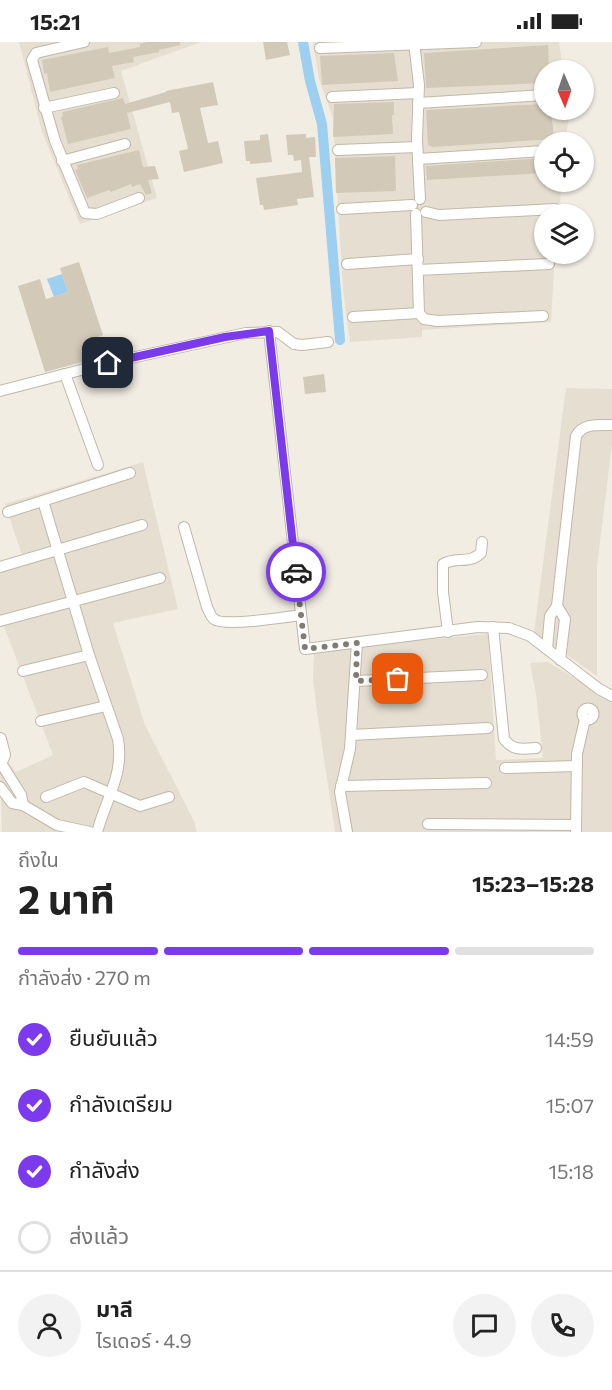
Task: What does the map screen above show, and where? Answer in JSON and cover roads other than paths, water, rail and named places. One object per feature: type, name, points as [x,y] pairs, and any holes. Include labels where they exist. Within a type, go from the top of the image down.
[{"type":"street","points":[[84,42],[36,53],[32,63],[44,108],[62,160],[85,213],[97,214],[139,198]]},
{"type":"street","points":[[320,48],[476,42]]},
{"type":"street","points":[[414,43],[418,67],[419,313],[424,319],[430,321],[543,316]]},
{"type":"street","points":[[44,108],[114,93]]},
{"type":"street","points":[[332,97],[534,95]]},
{"type":"street","points":[[62,160],[125,144]]},
{"type":"street","points":[[338,150],[418,153],[534,151]]},
{"type":"street","points":[[342,209],[418,207],[439,215],[534,211]]},
{"type":"street","points":[[347,264],[549,264]]},
{"type":"street","points":[[353,317],[419,313]]},
{"type":"street","points":[[0,391],[225,337],[269,331],[283,334],[294,344],[328,342]]},
{"type":"street","points":[[269,331],[305,649],[477,627],[509,628],[530,636],[599,689],[612,696]]},
{"type":"street","points":[[65,374],[98,465]]},
{"type":"street","points":[[547,649],[550,616],[556,606],[576,436],[579,430],[588,426],[612,424]]},
{"type":"street","points":[[8,512],[130,473]]},
{"type":"street","points":[[0,787],[12,803],[23,805],[57,825],[97,831],[104,806],[117,777],[120,754],[118,740],[89,655],[43,501]]},
{"type":"street","points":[[0,567],[142,525]]},
{"type":"street","points":[[184,527],[207,607],[216,621],[258,620],[301,615]]},
{"type":"street","points":[[448,632],[443,592],[443,564],[449,561],[474,559],[481,553],[482,542]]},
{"type":"street","points":[[0,621],[160,578]]},
{"type":"street","points":[[556,606],[565,619],[560,660]]},
{"type":"street","points":[[493,627],[504,739],[518,750],[536,748]]},
{"type":"street","points":[[347,832],[340,792],[351,735],[357,643]]},
{"type":"street","points":[[24,671],[89,655]]},
{"type":"street","points":[[356,681],[482,675]]},
{"type":"street","points":[[428,825],[576,829],[577,754],[588,714],[599,689]]},
{"type":"street","points":[[42,721],[106,706]]},
{"type":"street","points":[[351,735],[488,728]]},
{"type":"street","points":[[0,739],[4,755],[0,763],[21,795],[23,805]]},
{"type":"street","points":[[505,768],[577,766]]},
{"type":"street","points":[[46,796],[84,782],[140,806],[169,797]]},
{"type":"street","points":[[341,786],[486,783]]},
{"type":"water","points":[[62,274],[68,292],[54,297],[47,279]]},
{"type":"waterway","points":[[303,42],[310,81],[322,124],[340,340]]}]
